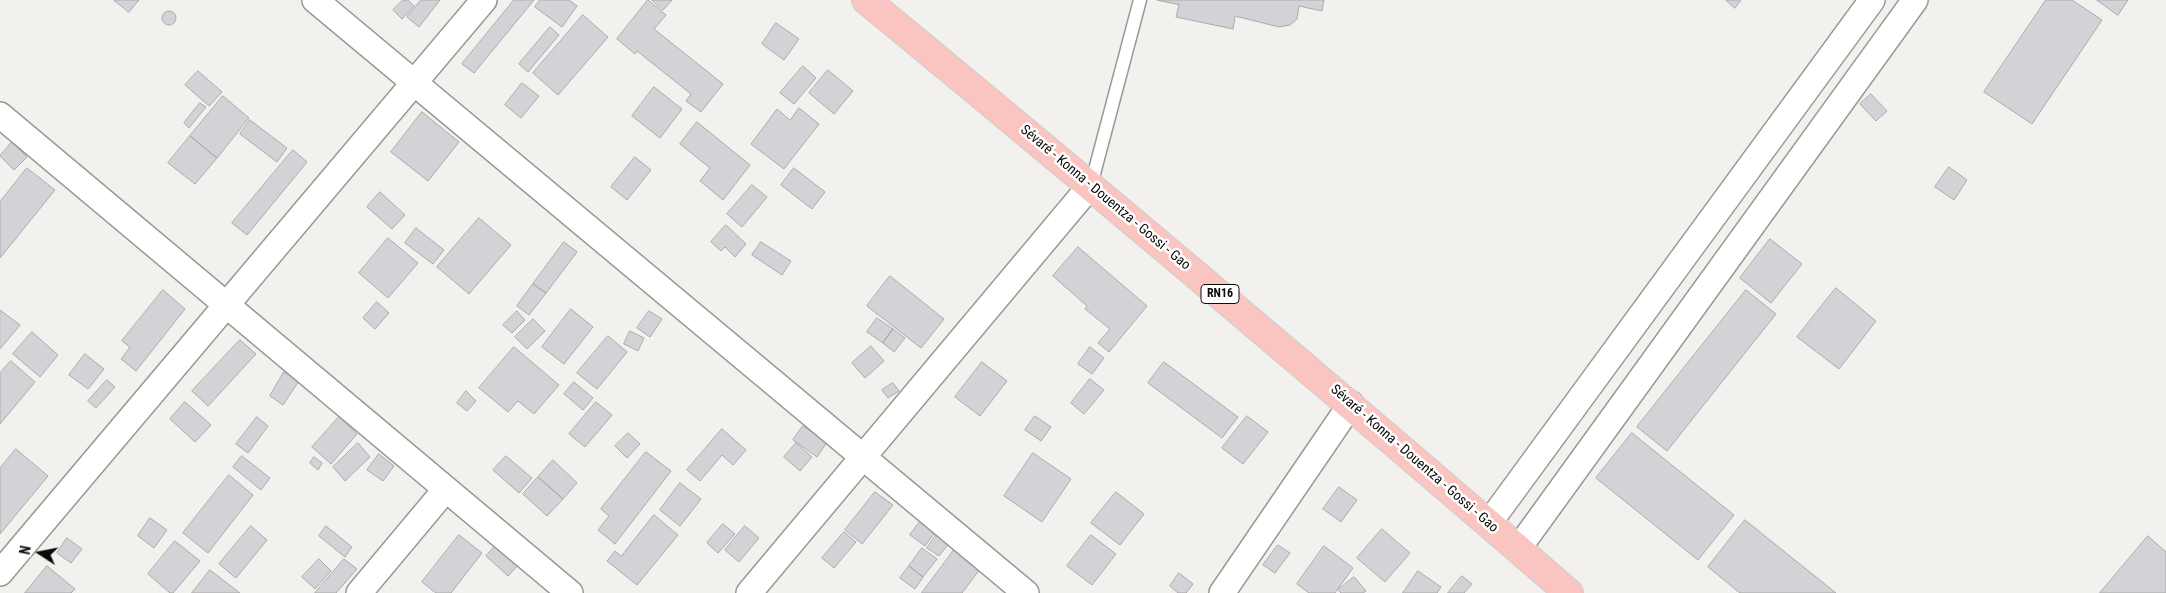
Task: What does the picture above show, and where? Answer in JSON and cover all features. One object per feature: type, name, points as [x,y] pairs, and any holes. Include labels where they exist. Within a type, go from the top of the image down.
[{"type":"main road","name":"Sévaré - Konna - Douentza - Gossi - Gao","points":[[866,0],[1091,185],[1351,404],[1569,593]]},
{"type":"street","points":[[315,0],[1026,593]]},
{"type":"street","points":[[0,573],[484,0]]},
{"type":"street","points":[[1488,523],[1872,0]]},
{"type":"street","points":[[1518,549],[1915,0]]},
{"type":"street","points":[[0,115],[570,593]]},
{"type":"street","points":[[749,593],[1091,185]]},
{"type":"street","points":[[1222,593],[1351,404]]},
{"type":"street","points":[[359,593],[446,489]]},
{"type":"lane","points":[[1091,185],[1140,0]]},
{"type":"building","points":[[114,0],[139,0],[129,12]]},
{"type":"building","points":[[403,0],[408,0],[414,6],[402,19],[393,10]]},
{"type":"building","points":[[421,0],[440,0],[419,27],[407,17]]},
{"type":"building","points":[[514,0],[534,0],[474,73],[462,64]]},
{"type":"building","points":[[540,0],[569,0],[577,6],[562,27],[535,7]]},
{"type":"building","points":[[648,0],[666,15],[654,29],[723,84],[701,112],[686,101],[691,94],[637,51],[635,54],[617,39]]},
{"type":"building","points":[[652,0],[672,0],[663,10]]},
{"type":"building","points":[[1157,0],[1324,0],[1322,11],[1299,6],[1297,19],[1290,25],[1279,27],[1235,16],[1233,29],[1176,17],[1179,5]]},
{"type":"building","points":[[1726,0],[1741,0],[1735,8]]},
{"type":"building","points":[[2046,0],[2072,0],[2102,20],[2032,124],[1984,92]]},
{"type":"building","points":[[2097,0],[2128,0],[2118,15]]},
{"type":"building","points":[[169,11],[174,13],[176,18],[174,23],[169,25],[164,23],[162,18],[164,13]]},
{"type":"building","points":[[583,15],[608,37],[558,95],[533,73]]},
{"type":"building","points":[[776,23],[799,39],[784,60],[762,44]]},
{"type":"building","points":[[550,27],[559,35],[528,72],[519,64]]},
{"type":"building","points":[[803,66],[816,78],[794,104],[780,93]]},
{"type":"building","points":[[828,70],[853,91],[834,114],[809,93]]},
{"type":"building","points":[[198,71],[222,92],[209,106],[185,85]]},
{"type":"building","points":[[522,83],[539,96],[521,118],[505,105]]},
{"type":"building","points":[[654,87],[682,109],[660,138],[632,116]]},
{"type":"building","points":[[1871,94],[1887,111],[1876,121],[1860,104]]},
{"type":"building","points":[[223,96],[249,118],[217,158],[190,136]]},
{"type":"building","points":[[200,103],[206,107],[189,128],[184,123]]},
{"type":"building","points":[[799,108],[819,124],[784,169],[751,144],[777,109],[790,120]]},
{"type":"building","points":[[422,112],[459,142],[428,181],[391,152]]},
{"type":"building","points":[[250,120],[287,148],[277,162],[240,134]]},
{"type":"building","points":[[697,122],[750,165],[723,200],[700,181],[710,168],[680,144]]},
{"type":"building","points":[[190,136],[217,158],[195,184],[168,163]]},
{"type":"building","points":[[12,142],[27,157],[14,170],[0,156]]},
{"type":"building","points":[[293,150],[307,162],[247,235],[232,223]]},
{"type":"building","points":[[635,157],[651,170],[627,200],[611,187]]},
{"type":"building","points":[[1949,167],[1967,180],[1954,200],[1935,187]]},
{"type":"building","points":[[27,168],[55,190],[0,258],[0,202]]},
{"type":"building","points":[[794,168],[825,192],[812,209],[781,185]]},
{"type":"building","points":[[752,185],[767,197],[742,227],[727,214]]},
{"type":"building","points":[[380,192],[405,215],[392,229],[367,207]]},
{"type":"building","points":[[479,218],[511,245],[469,294],[437,267]]},
{"type":"building","points":[[726,225],[746,244],[735,257],[725,247],[721,251],[711,242]]},
{"type":"building","points":[[416,228],[444,250],[433,264],[405,243]]},
{"type":"building","points":[[388,238],[418,263],[388,298],[359,273]]},
{"type":"building","points":[[1770,239],[1802,264],[1771,303],[1740,278]]},
{"type":"building","points":[[564,242],[577,252],[546,293],[533,284]]},
{"type":"building","points":[[761,242],[791,261],[782,275],[752,255]]},
{"type":"building","points":[[1078,247],[1147,306],[1109,352],[1098,343],[1110,329],[1085,309],[1087,306],[1053,276]]},
{"type":"building","points":[[890,276],[944,319],[921,348],[867,306]]},
{"type":"building","points":[[533,284],[546,293],[529,315],[517,306]]},
{"type":"building","points":[[1836,288],[1876,321],[1839,369],[1797,337]]},
{"type":"building","points":[[163,290],[185,309],[136,371],[121,359],[130,347],[122,341]]},
{"type":"building","points":[[1746,290],[1776,314],[1667,451],[1637,427]]},
{"type":"building","points":[[377,302],[389,313],[375,329],[363,318]]},
{"type":"building","points":[[571,309],[593,327],[564,364],[542,347]]},
{"type":"building","points":[[0,310],[20,325],[0,349]]},
{"type":"building","points":[[517,311],[525,320],[512,333],[503,325]]},
{"type":"building","points":[[649,311],[662,319],[650,337],[637,328]]},
{"type":"building","points":[[877,318],[893,329],[883,343],[867,332]]},
{"type":"building","points":[[533,319],[545,331],[527,349],[515,337]]},
{"type":"building","points":[[893,329],[905,338],[894,352],[883,343]]},
{"type":"building","points":[[630,331],[644,338],[638,351],[624,344]]},
{"type":"building","points":[[32,332],[58,355],[40,377],[13,354]]},
{"type":"building","points":[[608,336],[627,352],[597,389],[577,373]]},
{"type":"building","points":[[240,340],[256,354],[208,406],[192,391]]},
{"type":"building","points":[[871,346],[884,361],[865,378],[852,363]]},
{"type":"building","points":[[514,347],[559,385],[534,414],[518,401],[508,412],[479,388]]},
{"type":"building","points":[[1090,347],[1104,358],[1092,374],[1078,364]]},
{"type":"building","points":[[85,354],[104,369],[88,389],[69,375]]},
{"type":"building","points":[[11,361],[35,382],[0,424],[0,373]]},
{"type":"building","points":[[982,362],[1007,381],[980,416],[955,397]]},
{"type":"building","points":[[1164,362],[1238,417],[1222,438],[1148,383]]},
{"type":"building","points":[[284,372],[299,381],[283,405],[270,396]]},
{"type":"building","points":[[1090,379],[1104,390],[1084,414],[1071,403]]},
{"type":"building","points":[[107,380],[115,387],[96,408],[88,401]]},
{"type":"building","points":[[574,382],[593,398],[583,410],[564,394]]},
{"type":"building","points":[[893,383],[899,391],[888,398],[882,390]]},
{"type":"building","points":[[466,391],[476,401],[467,411],[457,403]]},
{"type":"building","points":[[185,402],[211,425],[195,442],[170,419]]},
{"type":"building","points":[[596,402],[612,415],[585,447],[569,434]]},
{"type":"building","points":[[1035,416],[1051,427],[1041,441],[1025,430]]},
{"type":"building","points":[[1247,416],[1268,432],[1243,464],[1222,448]]},
{"type":"building","points":[[257,417],[268,426],[248,453],[236,444]]},
{"type":"building","points":[[339,417],[357,434],[331,464],[312,447]]},
{"type":"building","points":[[803,426],[827,442],[817,457],[793,440]]},
{"type":"building","points":[[722,429],[746,450],[733,465],[722,455],[700,481],[687,470]]},
{"type":"building","points":[[628,433],[640,444],[627,458],[615,446]]},
{"type":"building","points":[[1632,433],[1734,515],[1698,560],[1596,478]]},
{"type":"building","points":[[358,443],[370,457],[345,481],[333,467]]},
{"type":"building","points":[[796,443],[812,457],[800,471],[784,457]]},
{"type":"building","points":[[16,449],[48,476],[0,534],[0,468]]},
{"type":"building","points":[[646,452],[671,471],[615,544],[598,530],[609,516],[601,509]]},
{"type":"building","points":[[1033,453],[1071,479],[1042,522],[1004,496]]},
{"type":"building","points":[[379,454],[394,466],[383,481],[367,470]]},
{"type":"building","points":[[242,456],[270,478],[261,490],[233,467]]},
{"type":"building","points":[[506,456],[532,478],[519,493],[493,470]]},
{"type":"building","points":[[314,457],[322,463],[318,470],[310,463]]},
{"type":"building","points":[[553,460],[577,483],[563,499],[538,477]]},
{"type":"building","points":[[229,475],[253,495],[208,553],[183,533]]},
{"type":"building","points":[[538,477],[563,499],[547,516],[523,494]]},
{"type":"building","points":[[680,483],[701,499],[680,526],[660,510]]},
{"type":"building","points":[[1339,487],[1357,500],[1341,522],[1323,509]]},
{"type":"building","points":[[875,492],[893,505],[862,544],[845,530]]},
{"type":"building","points":[[1116,492],[1144,514],[1120,545],[1091,523]]},
{"type":"building","points":[[654,515],[678,535],[637,585],[607,561],[615,551],[621,556]]},
{"type":"building","points":[[150,518],[167,530],[154,548],[138,536]]},
{"type":"building","points":[[922,519],[936,531],[925,546],[910,535]]},
{"type":"building","points":[[1745,520],[1836,593],[1740,593],[1708,567]]},
{"type":"building","points":[[723,524],[735,534],[718,553],[707,543]]},
{"type":"building","points":[[251,526],[267,540],[236,578],[219,564]]},
{"type":"building","points":[[326,526],[352,547],[345,557],[319,536]]},
{"type":"building","points":[[745,526],[759,538],[739,562],[725,550]]},
{"type":"building","points":[[1382,529],[1410,553],[1385,582],[1357,558]]},
{"type":"building","points":[[844,532],[856,542],[834,568],[822,558]]},
{"type":"building","points":[[937,534],[950,542],[939,556],[927,548]]},
{"type":"building","points":[[459,535],[482,553],[451,593],[436,593],[422,582]]},
{"type":"building","points":[[1091,535],[1116,554],[1092,585],[1067,566]]},
{"type":"building","points":[[2148,536],[2166,552],[2166,593],[2100,593]]},
{"type":"building","points":[[67,538],[82,549],[71,563],[57,553]]},
{"type":"building","points":[[175,541],[200,561],[173,593],[170,593],[148,574]]},
{"type":"building","points":[[499,542],[521,562],[508,576],[486,556]]},
{"type":"building","points":[[1278,545],[1290,553],[1275,573],[1263,565]]},
{"type":"building","points":[[1324,546],[1353,568],[1335,593],[1309,593],[1297,584]]},
{"type":"building","points":[[922,548],[937,559],[923,577],[909,566]]},
{"type":"building","points":[[954,550],[980,569],[962,593],[922,593]]},
{"type":"building","points":[[319,559],[331,571],[315,589],[302,577]]},
{"type":"building","points":[[344,559],[357,569],[336,593],[315,593]]},
{"type":"building","points":[[47,566],[75,589],[71,593],[25,593]]},
{"type":"building","points":[[909,566],[923,577],[915,589],[900,578]]},
{"type":"building","points":[[210,570],[240,593],[192,593]]},
{"type":"building","points":[[1418,571],[1441,587],[1437,593],[1403,593]]},
{"type":"building","points":[[1179,573],[1193,584],[1186,593],[1178,593],[1170,586]]},
{"type":"building","points":[[1462,576],[1472,584],[1464,593],[1448,593]]},
{"type":"building","points":[[1354,577],[1366,591],[1363,593],[1341,593],[1338,590]]}]
